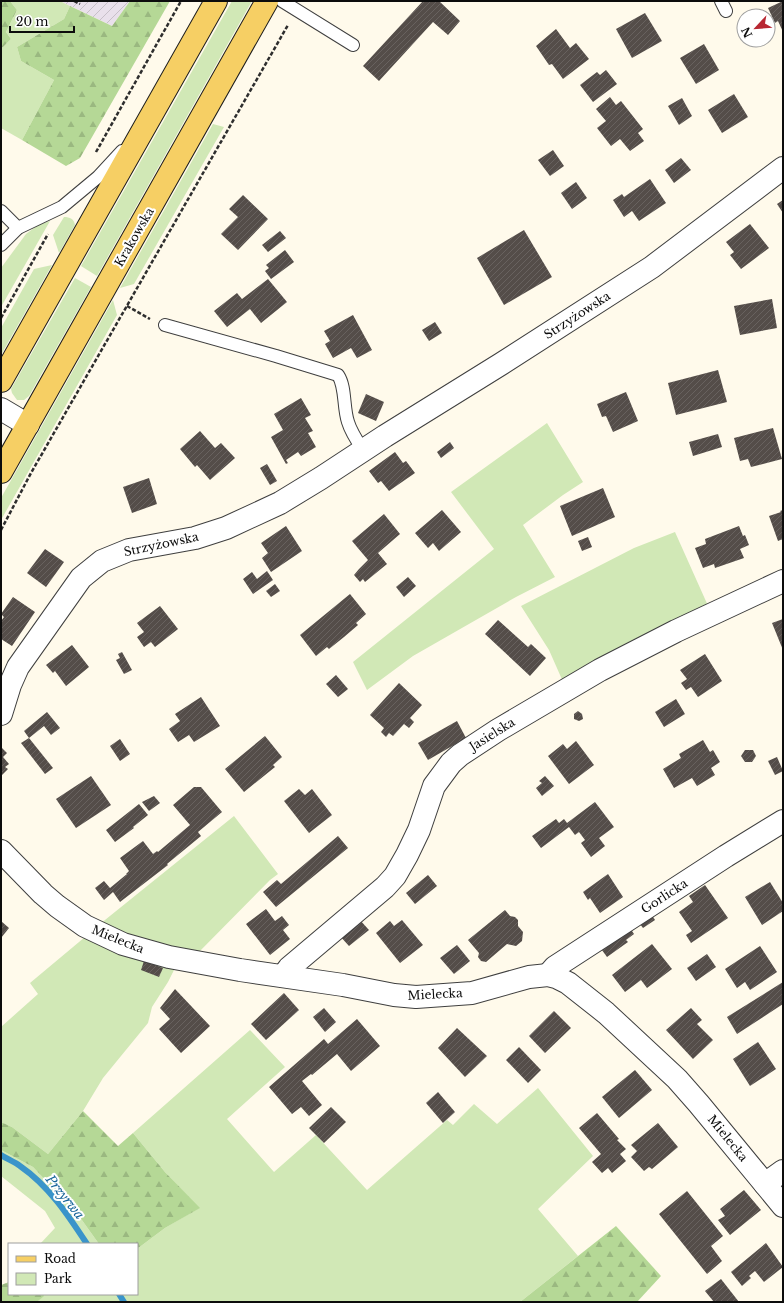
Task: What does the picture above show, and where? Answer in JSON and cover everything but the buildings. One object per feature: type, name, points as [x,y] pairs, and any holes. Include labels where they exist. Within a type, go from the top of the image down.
[{"type":"main road","points":[[1,381],[216,1]]},
{"type":"main road","name":"Krakowska","points":[[1,472],[268,1]]},
{"type":"street","name":"Strzyżowska","points":[[1,714],[10,686],[18,668],[73,589],[89,570],[102,561],[129,550],[195,538],[226,528],[280,503],[652,267],[783,168]]},
{"type":"street","points":[[1,409],[28,425]]},
{"type":"street","name":"Jasielska","points":[[283,976],[289,968],[385,887],[395,876],[419,830],[434,786],[451,763],[460,755],[498,730],[618,660],[783,581]]},
{"type":"street","name":"Gorlicka","points":[[548,975],[555,967],[783,820]]},
{"type":"street","name":"Mielecka","points":[[1,852],[28,880],[57,906],[85,926],[123,944],[182,960],[343,985],[394,995],[416,997],[472,992],[529,977],[548,975],[556,977],[568,983],[606,1013],[636,1039],[677,1079],[700,1104],[783,1206]]},
{"type":"street","points":[[765,1184],[783,1171]]},
{"type":"lane","points":[[282,1],[353,45]]},
{"type":"lane","points":[[1,245],[18,228],[62,207],[98,178],[147,123]]},
{"type":"lane","points":[[1,211],[18,228]]},
{"type":"lane","points":[[165,325],[338,375],[343,386],[343,400],[348,423],[363,450]]},
{"type":"path","points":[[74,1],[80,4]]},
{"type":"path","points":[[1,530],[31,474],[297,10]]},
{"type":"path","points":[[127,306],[153,320]]},
{"type":"shaded area","points":[[60,1],[130,1],[112,26]]},
{"type":"green space","points":[[1,1],[10,1],[17,10],[6,32],[11,39],[1,49]]},
{"type":"green space","points":[[10,1],[60,1],[70,6],[64,19],[17,47],[21,61],[54,80],[22,140],[1,128],[1,49],[11,39],[6,32],[17,10]]},
{"type":"green space","points":[[130,1],[170,1],[80,158],[66,166],[22,140],[54,80],[21,61],[17,47],[64,19],[70,6],[112,26]]},
{"type":"green space","points":[[232,1],[252,1],[97,276],[81,266]]},
{"type":"green space","points":[[213,124],[224,127],[134,284],[120,288]]},
{"type":"green space","points":[[64,217],[68,217],[74,221],[75,225],[59,253],[53,235]]},
{"type":"green space","points":[[50,221],[1,307],[1,268],[26,234],[38,225]]},
{"type":"green space","points":[[52,265],[1,355],[1,328],[34,269]]},
{"type":"green space","points":[[75,278],[91,287],[29,396],[24,400],[17,400],[11,389]]},
{"type":"green space","points":[[113,300],[117,315],[1,520],[1,498]]},
{"type":"green space","points":[[547,423],[583,482],[523,525],[555,577],[516,597],[413,656],[367,690],[353,662],[494,549],[451,492]]},
{"type":"green space","points":[[675,532],[709,608],[564,684],[549,650],[521,606],[634,548]]},
{"type":"green space","points":[[234,816],[278,874],[270,880],[198,953],[130,938],[100,924]]},
{"type":"green space","points":[[85,937],[175,968],[152,1007],[148,1023],[103,1078],[83,1111],[48,1154],[12,1127],[1,1122],[1,1027],[38,994],[30,983]]},
{"type":"green space","points":[[250,1030],[285,1067],[227,1119],[274,1172],[316,1135],[367,1190],[447,1120],[453,1125],[474,1104],[497,1124],[538,1088],[593,1156],[538,1209],[578,1256],[520,1302],[37,1302],[43,1295],[138,1295],[138,1248],[165,1228],[199,1208],[165,1172],[133,1133]]},
{"type":"green space","points":[[83,1111],[118,1146],[133,1133],[165,1172],[200,1208],[165,1228],[138,1248],[138,1243],[98,1243],[79,1216],[33,1167],[1,1150],[1,1122],[12,1127],[48,1154]]},
{"type":"green space","points":[[1,1150],[33,1167],[79,1216],[98,1243],[41,1243],[55,1228],[45,1211],[1,1176]]},
{"type":"green space","points":[[616,1226],[661,1276],[637,1302],[520,1302]]},
{"type":"green space","points":[[8,1282],[8,1295],[44,1296],[37,1302],[1,1302],[1,1285]]},
{"type":"waterway","name":"Przyrwa","points":[[1,1155],[30,1174],[49,1192],[86,1243]]},
{"type":"waterway","name":"Przyrwa","points":[[120,1295],[124,1302]]}]
